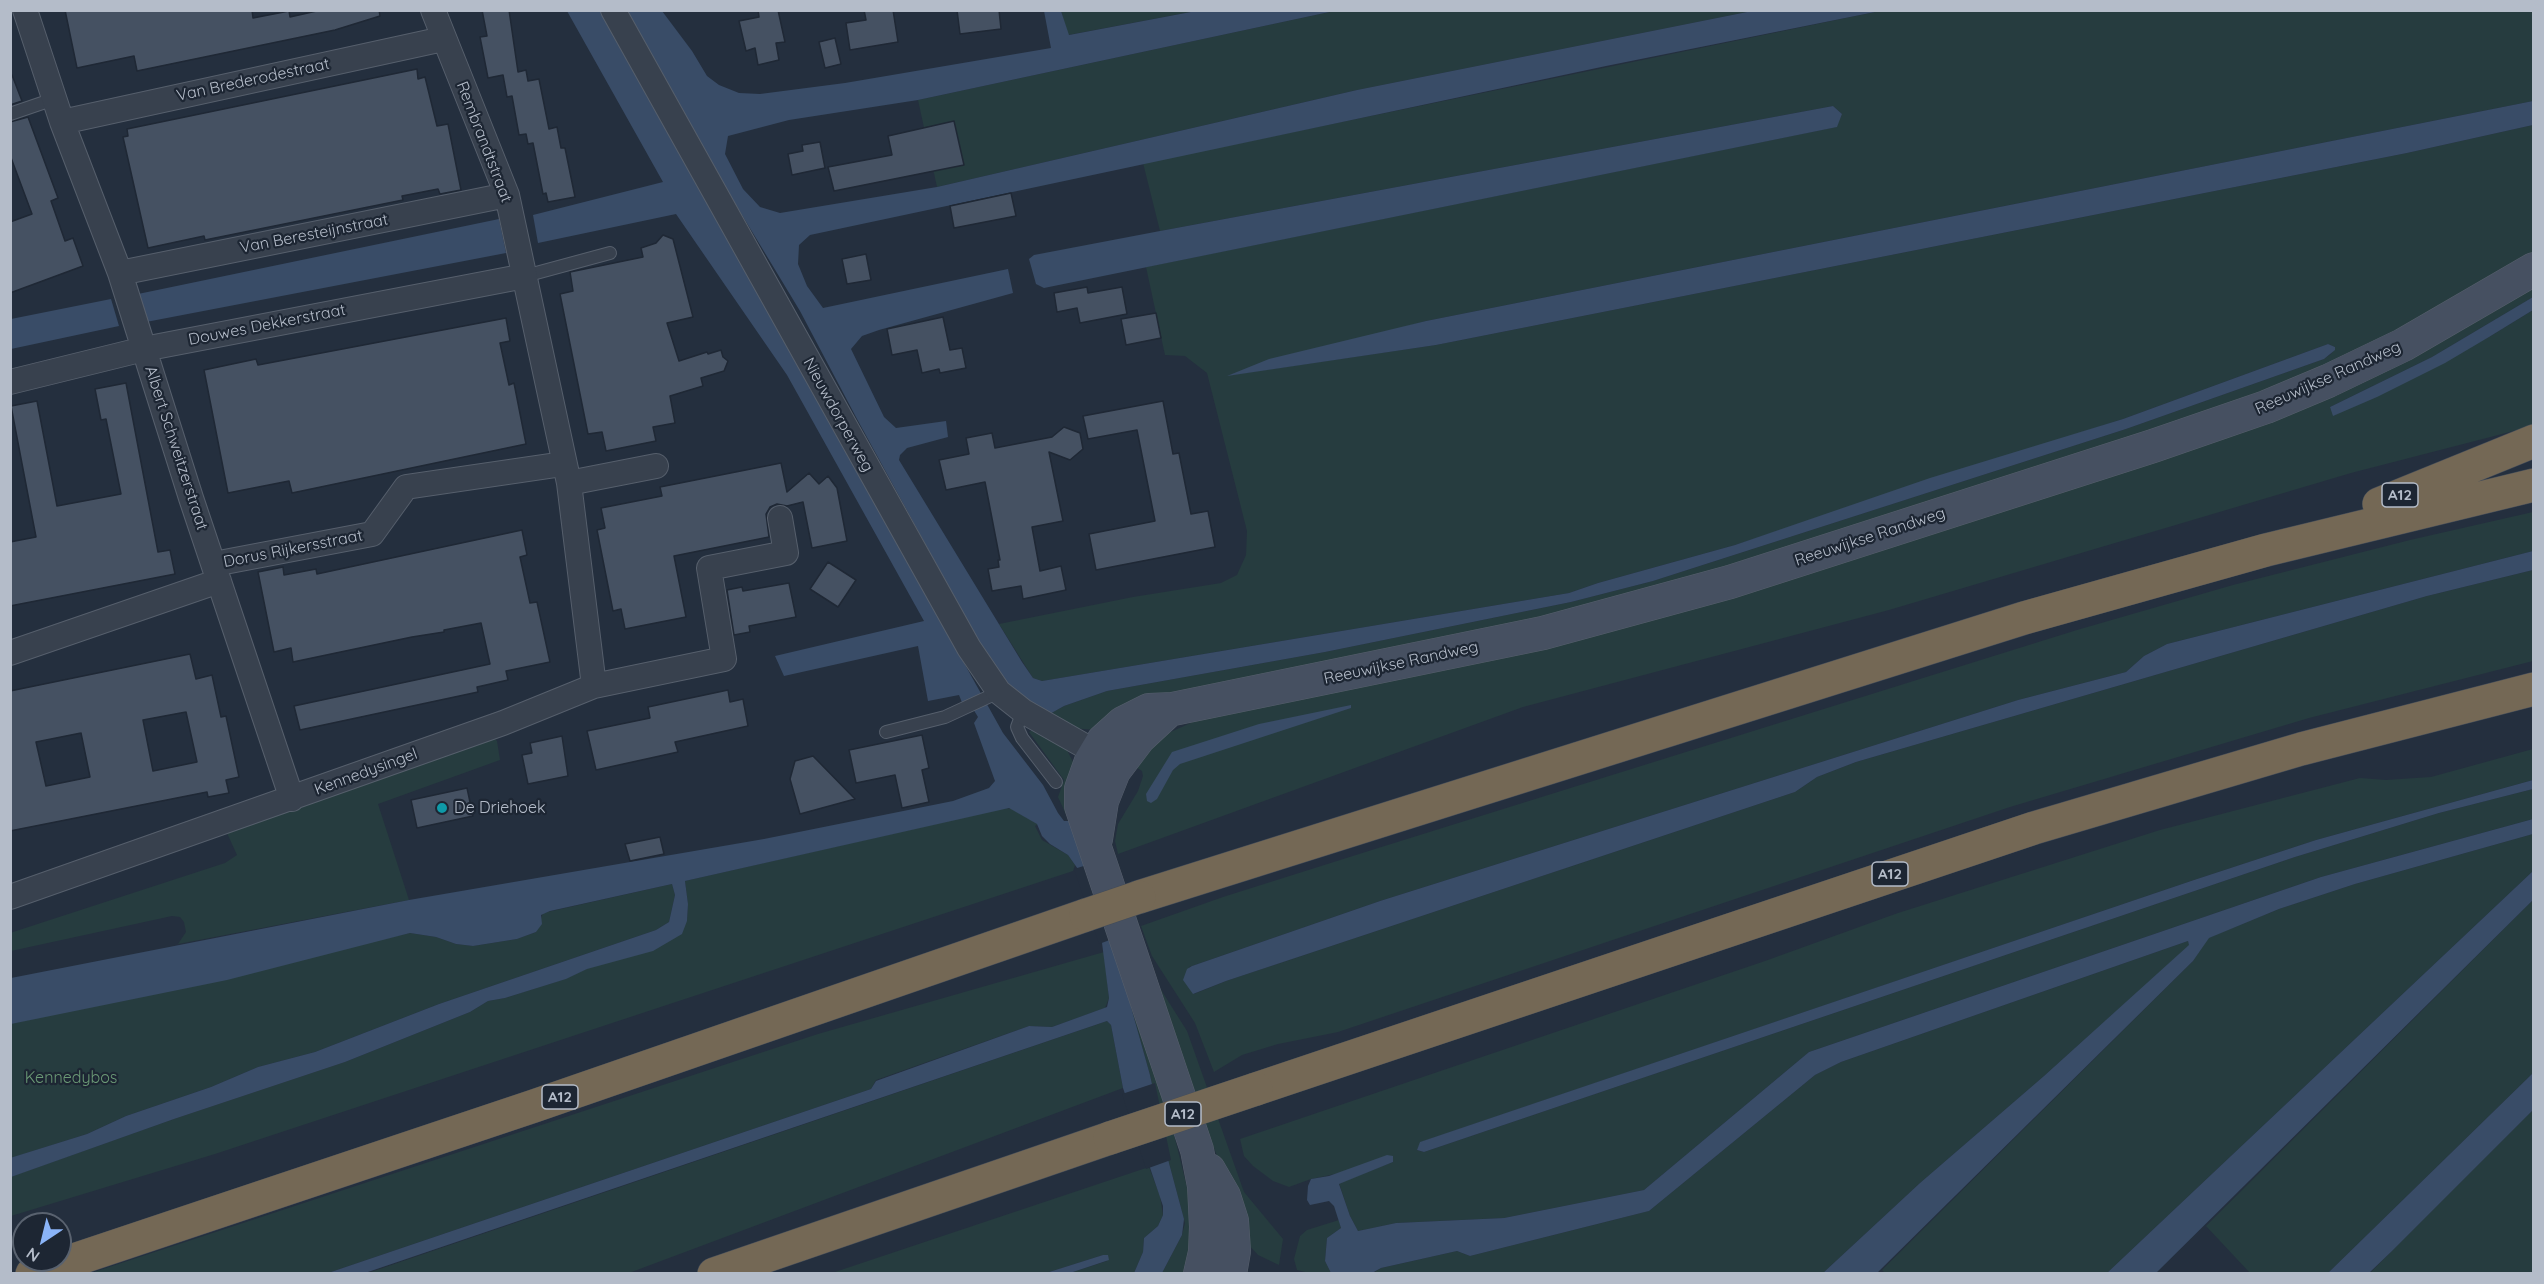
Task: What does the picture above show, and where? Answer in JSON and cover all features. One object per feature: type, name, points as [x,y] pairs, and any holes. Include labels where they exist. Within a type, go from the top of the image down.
[{"type":"highway","name":"A12","points":[[2266,550],[2534,441]]},
{"type":"highway","name":"A12","points":[[32,1274],[513,1114],[1138,897],[1945,642],[2266,550],[2534,485]]},
{"type":"highway","name":"A12","points":[[714,1274],[1776,912],[2034,828],[2301,749],[2534,689]]},
{"type":"main road","name":"Reeuwijkse Randweg","points":[[1200,1274],[1205,1252],[1206,1227],[1204,1186],[1197,1150],[1095,847],[1107,759],[1150,725],[1173,709],[1543,633],[1623,613],[1721,585],[2120,457],[2236,418],[2338,377],[2438,327],[2534,269]]},
{"type":"main road","name":"Reeuwijkse Randweg","points":[[1197,1150],[1224,1196],[1230,1213],[1234,1239],[1230,1274]]},
{"type":"street","name":"Albert Schweitzerstraat","points":[[25,10],[62,122],[120,273],[292,799]]},
{"type":"street","name":"Rembrandtstraat","points":[[433,10],[507,195],[566,473],[594,686]]},
{"type":"street","name":"Nieuwdorperweg","points":[[615,11],[996,694],[1107,759]]},
{"type":"street","name":"Van Brederodestraat","points":[[62,122],[443,39]]},
{"type":"street","name":"Van Beresteijnstraat","points":[[120,273],[507,195]]},
{"type":"street","name":"Douwes Dekkerstraat","points":[[10,382],[144,349],[525,276]]},
{"type":"street","points":[[566,473],[656,466]]},
{"type":"street","name":"Dorus Rijkersstraat","points":[[10,653],[217,573],[372,534],[406,487],[566,473]]},
{"type":"street","name":"Kennedysingel","points":[[10,897],[503,723],[594,686],[724,659],[709,568],[786,553],[780,518]]},
{"type":"lane","points":[[10,114],[54,99]]},
{"type":"lane","points":[[525,276],[610,253]]},
{"type":"lane","points":[[886,732],[945,717],[996,694]]},
{"type":"lane","points":[[1023,711],[1017,727],[1022,738],[1056,782]]},
{"type":"green space","points":[[1061,11],[1196,11],[1068,35]]},
{"type":"green space","points":[[1334,11],[1752,11],[1357,90],[937,187],[918,100]]},
{"type":"green space","points":[[1880,11],[2533,11],[2533,101],[1426,321],[1230,375],[1436,345],[2407,153],[2533,125],[2533,255],[2356,355],[2218,411],[1586,610],[1097,730],[1070,728],[1048,715],[1064,706],[1107,691],[1325,652],[1571,602],[1653,581],[2126,429],[2324,359],[2331,354],[2335,347],[2328,344],[2123,419],[1735,545],[1569,593],[1042,681],[1033,678],[999,624],[1133,597],[1221,583],[1237,575],[1246,555],[1247,531],[1207,373],[1185,356],[1165,355],[1146,267],[1836,127],[1842,114],[1833,106],[1160,231],[1143,163]]},
{"type":"green space","points":[[2533,283],[2533,297],[2432,357],[2330,407],[2334,415],[2489,337],[2533,310],[2533,426],[2351,473],[1889,610],[1523,707],[1118,854],[1115,841],[1118,824],[1138,791],[1143,776],[1142,771],[1129,763],[1155,739],[1204,717],[2173,451]]},
{"type":"green space","points":[[2533,512],[2533,551],[2167,644],[2144,656],[2126,672],[2018,700],[1380,901],[1189,967],[1194,994],[1226,981],[1795,792],[1817,777],[1856,762],[2427,596],[2533,570],[2533,661],[2309,718],[2010,807],[1338,1032],[1278,1044],[1242,1055],[1214,1072],[1195,1023],[1152,956],[1141,926],[1223,897],[2077,630],[2233,585],[2410,540]]},
{"type":"green space","points":[[1036,728],[1067,750],[1074,764],[1079,842],[1058,797],[1064,780],[1029,732]]},
{"type":"green space","points":[[491,735],[497,741],[500,760],[378,804],[409,900],[178,944],[186,932],[184,922],[180,917],[172,916],[11,951],[10,933],[225,863],[237,855],[226,831]]},
{"type":"green space","points":[[2533,749],[2533,780],[2316,840],[2194,880],[1421,1142],[1417,1150],[1424,1152],[2295,857],[2439,813],[2533,789],[2533,819],[2321,877],[1809,1052],[1644,1190],[1504,1218],[1396,1223],[1358,1231],[1350,1216],[1339,1183],[1393,1162],[1311,1179],[1289,1187],[1273,1181],[1244,1156],[1240,1139],[1765,961],[1898,913],[2160,830],[2360,778],[2386,780],[2431,777]]},
{"type":"green space","points":[[1005,808],[1012,809],[1038,824],[1035,826],[1042,840],[1068,855],[1075,865],[1073,871],[215,1154],[24,1212],[12,1212],[11,1216],[10,1177],[345,1062],[470,1012],[488,1001],[565,979],[687,921],[688,904],[685,881]]},
{"type":"green space","points":[[2533,834],[2533,871],[2107,1273],[1886,1274],[1882,1270],[2193,961],[2208,938],[2279,909],[2355,884]]},
{"type":"green space","name":"Kennedybos","points":[[672,884],[675,895],[669,922],[656,930],[439,1004],[315,1052],[258,1067],[211,1087],[126,1116],[87,1134],[11,1158],[10,1024],[410,933],[473,946],[517,939],[536,932],[543,913]]},
{"type":"green space","points":[[2533,900],[2533,1073],[2328,1273],[2250,1273],[2206,1226]]},
{"type":"green space","points":[[2188,941],[2190,945],[1920,1183],[1823,1273],[1372,1274],[1381,1268],[1457,1251],[1470,1256],[1649,1211],[1815,1075],[1841,1062]]},
{"type":"green space","points":[[1114,946],[1158,1070],[1195,1220],[1191,1273],[1162,1273],[1182,1235],[1185,1223],[1150,1075]]},
{"type":"green space","points":[[1104,952],[1109,998],[1105,1008],[1052,1027],[1029,1026],[876,1080],[871,1089],[328,1273],[88,1274],[818,1034]]},
{"type":"green space","points":[[1146,966],[1187,1031],[1244,1192],[1283,1239],[1279,1265],[1258,1255],[1247,1243],[1225,1175],[1181,1068]]},
{"type":"green space","points":[[1107,1021],[1111,1025],[1123,1088],[629,1273],[365,1274]]},
{"type":"green space","points":[[2533,1110],[2533,1273],[2369,1274]]},
{"type":"green space","points":[[1149,1167],[1160,1196],[1163,1215],[1158,1226],[1144,1238],[1143,1252],[1134,1273],[1070,1273],[1107,1261],[1103,1255],[1046,1273],[829,1274]]},
{"type":"green space","points":[[1339,1220],[1341,1228],[1327,1238],[1325,1261],[1331,1273],[1309,1273],[1297,1270],[1294,1259],[1300,1236],[1307,1230]]},
{"type":"water","points":[[567,11],[601,11],[1003,733],[1043,785],[1064,821],[1069,821],[1114,946],[1150,1075],[1184,1219],[1182,1235],[1162,1273],[1134,1273],[1143,1252],[1144,1238],[1158,1226],[1163,1215],[1163,1206],[1123,1088],[1111,1025],[1107,1021],[365,1273],[328,1273],[871,1089],[876,1081],[1029,1026],[1052,1027],[1107,1007],[1109,998],[1101,935],[1080,872],[1068,855],[1042,836],[1037,824],[1009,808],[685,881],[688,904],[687,921],[682,934],[653,951],[587,969],[566,979],[505,998],[488,1001],[470,1012],[345,1062],[11,1177],[10,1158],[87,1134],[126,1116],[211,1087],[258,1067],[315,1052],[439,1004],[656,930],[669,922],[675,895],[672,884],[550,911],[541,915],[542,924],[536,932],[517,939],[473,946],[410,933],[227,980],[11,1024],[11,978],[409,900],[764,839],[953,801],[989,788],[995,781],[974,723],[978,717],[970,704],[963,705],[959,695],[928,701],[918,646],[784,676],[775,656],[924,621],[787,375],[676,214],[538,243],[533,215],[663,182]]},
{"type":"water","points":[[626,11],[662,11],[692,51],[707,76],[719,85],[739,93],[760,94],[845,83],[1051,48],[1044,11],[1061,11],[1069,35],[1196,11],[1334,11],[918,100],[789,120],[728,136],[725,154],[743,189],[760,207],[780,213],[937,187],[1357,90],[1752,11],[1880,11],[1606,66],[810,235],[799,245],[798,264],[807,286],[823,308],[1008,269],[1013,293],[879,330],[862,336],[851,349],[884,417],[896,428],[946,421],[948,437],[907,448],[900,455],[899,460],[1022,662],[1033,678],[1042,681],[1569,593],[1735,545],[1930,478],[2123,419],[2328,344],[2335,347],[2335,350],[2324,359],[2126,429],[1653,581],[1571,602],[1325,652],[1107,691],[1064,706],[1048,715],[1017,695],[986,655],[800,311],[713,167]]},
{"type":"water","points":[[2533,101],[2533,125],[2407,153],[1436,345],[1227,376],[1269,359],[1426,321]]},
{"type":"water","points":[[1833,106],[1842,114],[1837,127],[1044,288],[1036,284],[1029,259],[1034,255],[1160,231]]},
{"type":"water","points":[[499,219],[506,253],[146,322],[138,294]]},
{"type":"water","points":[[2533,297],[2533,310],[2489,337],[2445,363],[2333,416],[2330,407],[2432,357]]},
{"type":"water","points":[[111,299],[119,326],[11,349],[11,319]]},
{"type":"water","points":[[2533,551],[2533,570],[2427,596],[1856,762],[1817,777],[1795,792],[1226,981],[1193,994],[1183,980],[1187,969],[1192,966],[1380,901],[2018,700],[2126,672],[2144,656],[2167,644]]},
{"type":"water","points":[[1351,705],[1351,708],[1180,764],[1173,770],[1157,799],[1151,803],[1147,801],[1146,794],[1172,752],[1259,724]]},
{"type":"water","points":[[2533,780],[2533,789],[2439,813],[2295,857],[1424,1152],[1417,1150],[1420,1142],[2194,880],[2316,840]]},
{"type":"water","points":[[2533,819],[2533,834],[2355,884],[2279,909],[2209,938],[2193,961],[1877,1273],[1823,1273],[1920,1183],[2044,1076],[2189,945],[2188,941],[1841,1062],[1815,1075],[1649,1211],[1470,1256],[1457,1251],[1381,1268],[1372,1273],[1331,1273],[1325,1261],[1327,1238],[1341,1228],[1334,1206],[1329,1201],[1310,1205],[1307,1200],[1311,1179],[1329,1176],[1387,1155],[1393,1156],[1393,1162],[1339,1184],[1358,1231],[1396,1223],[1504,1218],[1644,1190],[1809,1052],[2321,877]]},
{"type":"water","points":[[2533,871],[2533,900],[2156,1273],[2107,1273]]},
{"type":"water","points":[[2533,1073],[2533,1110],[2391,1252],[2369,1273],[2328,1273]]},
{"type":"water","points":[[1108,1255],[1109,1260],[1070,1273],[1046,1273]]},
{"type":"pier","points":[[1090,864],[1115,938],[1099,944],[1074,869]]},
{"type":"pier","points":[[1155,1083],[1171,1160],[1146,1169],[1122,1094]]},
{"type":"building","points":[[65,10],[252,10],[253,18],[289,11],[290,17],[321,10],[379,10],[380,16],[335,30],[137,71],[134,56],[77,68]]},
{"type":"building","points":[[482,10],[509,10],[518,72],[526,70],[528,81],[539,79],[549,129],[557,127],[561,148],[565,148],[575,197],[548,202],[546,193],[543,194],[533,143],[528,144],[526,134],[519,135],[512,96],[507,97],[503,75],[488,78],[480,37],[487,36]]},
{"type":"building","points":[[758,10],[778,10],[785,42],[776,43],[779,60],[758,65],[755,48],[746,51],[739,21],[759,17]]},
{"type":"building","points":[[864,10],[893,10],[898,42],[850,50],[846,23],[866,20]]},
{"type":"building","points":[[957,10],[999,10],[1001,29],[960,34]]},
{"type":"building","points":[[835,38],[841,64],[825,68],[819,42]]},
{"type":"building","points":[[417,69],[418,79],[425,77],[437,126],[448,124],[461,190],[440,194],[438,189],[402,196],[403,200],[205,240],[204,236],[148,248],[123,137],[128,136],[127,129]]},
{"type":"building","points":[[12,75],[22,101],[10,105],[10,76]]},
{"type":"building","points":[[28,117],[58,198],[51,201],[65,241],[73,238],[83,266],[10,293],[10,222],[32,214],[10,155],[10,122]]},
{"type":"building","points":[[954,121],[964,165],[834,191],[828,167],[892,155],[888,136]]},
{"type":"building","points":[[820,142],[825,168],[792,175],[788,154],[803,151],[802,145]]},
{"type":"building","points":[[1011,193],[1016,216],[954,228],[950,206]]},
{"type":"building","points":[[663,235],[673,239],[693,317],[667,323],[679,361],[721,350],[723,357],[728,361],[724,371],[701,378],[703,386],[670,396],[675,423],[653,427],[656,441],[606,451],[602,432],[588,434],[560,294],[573,291],[570,272],[643,257],[641,248],[656,243]]},
{"type":"building","points":[[866,254],[871,280],[847,284],[842,259]]},
{"type":"building","points":[[1087,287],[1088,293],[1122,287],[1127,314],[1080,323],[1077,308],[1057,312],[1054,293]]},
{"type":"building","points":[[1156,313],[1161,338],[1126,345],[1121,319]]},
{"type":"building","points":[[943,317],[950,350],[962,348],[966,368],[940,373],[939,369],[922,373],[917,350],[892,355],[887,329]]},
{"type":"building","points":[[506,318],[510,341],[500,343],[509,385],[514,383],[526,444],[292,493],[289,481],[228,493],[204,370],[256,359],[258,365]]},
{"type":"building","points":[[126,383],[158,552],[170,550],[175,574],[10,606],[10,542],[36,537],[11,406],[37,401],[57,506],[121,494],[106,419],[101,420],[95,389]]},
{"type":"building","points":[[1163,401],[1173,454],[1179,453],[1191,514],[1208,511],[1215,547],[1096,570],[1089,534],[1155,521],[1137,430],[1088,439],[1083,416]]},
{"type":"building","points":[[1064,427],[1080,433],[1083,449],[1070,460],[1049,452],[1063,521],[1032,527],[1040,571],[1061,566],[1066,590],[1023,599],[1021,586],[992,591],[988,569],[999,567],[998,560],[1000,560],[985,482],[946,490],[939,460],[969,454],[966,438],[992,433],[995,448],[1052,437]]},
{"type":"building","points":[[781,463],[787,492],[809,473],[819,484],[828,476],[837,488],[847,541],[812,548],[803,502],[787,506],[777,504],[770,507],[766,514],[769,537],[674,556],[686,617],[625,629],[621,609],[613,611],[597,530],[605,528],[601,508],[662,496],[660,487]]},
{"type":"building","points":[[522,530],[527,555],[520,557],[530,603],[537,602],[550,662],[506,671],[508,680],[477,687],[478,692],[300,730],[294,706],[490,664],[481,623],[293,662],[291,648],[274,652],[258,572],[283,567],[284,575],[316,569],[317,574]]},
{"type":"building","points":[[828,562],[856,580],[838,607],[810,589]]},
{"type":"building","points":[[789,583],[796,617],[749,626],[750,632],[734,635],[727,590],[742,587],[743,591]]},
{"type":"building","points":[[190,654],[196,679],[212,675],[221,717],[226,716],[239,777],[226,780],[229,793],[208,797],[207,792],[10,831],[10,691]],"holes":[[[186,712],[197,762],[153,771],[143,720]],[[81,733],[90,777],[46,786],[36,742]]]},
{"type":"building","points":[[728,690],[730,702],[743,699],[748,726],[675,742],[678,752],[596,770],[587,731],[650,718],[648,707]]},
{"type":"building","points":[[922,735],[929,768],[922,770],[929,802],[902,808],[895,775],[856,783],[849,750]]},
{"type":"building","points":[[562,736],[568,776],[528,784],[522,755],[532,753],[530,743]]},
{"type":"building","points":[[813,756],[855,799],[800,814],[790,779],[795,761]]},
{"type":"building","name":"De Driehoek","points":[[467,788],[473,816],[417,828],[411,800]]},
{"type":"building","points":[[660,837],[664,854],[630,861],[625,844]]},
{"type":"place","name":"De Driehoek","points":[[442,808]]}]
